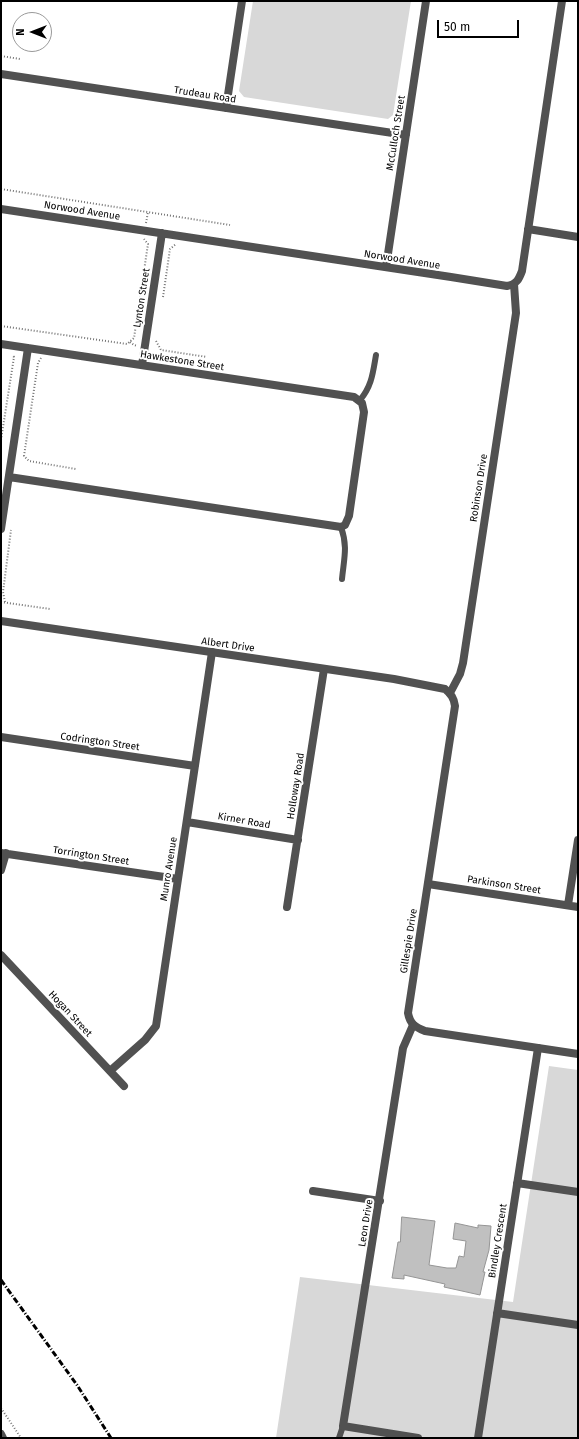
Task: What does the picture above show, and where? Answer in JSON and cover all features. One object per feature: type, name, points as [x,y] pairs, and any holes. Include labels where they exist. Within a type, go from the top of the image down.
[{"type":"street","points":[[226,108],[242,1]]},
{"type":"street","name":"McCulloch Street","points":[[386,267],[426,1]]},
{"type":"street","points":[[514,284],[519,279],[522,271],[562,1]]},
{"type":"street","name":"Trudeau Road","points":[[1,74],[406,135]]},
{"type":"street","name":"Norwood Avenue","points":[[1,209],[507,286],[514,284]]},
{"type":"street","points":[[528,230],[578,237]]},
{"type":"street","name":"Lynton Street","points":[[142,365],[162,234]]},
{"type":"street","name":"Robinson Drive","points":[[450,693],[460,674],[462,663],[516,313],[514,284]]},
{"type":"street","name":"Hawkestone Street","points":[[1,344],[354,397],[360,400]]},
{"type":"street","points":[[1,530],[28,348]]},
{"type":"street","points":[[9,477],[340,527],[345,525],[349,516],[363,419],[364,407],[360,400]]},
{"type":"street","name":"Albert Drive","points":[[1,621],[439,687],[450,693]]},
{"type":"street","name":"Munro Avenue","points":[[110,1071],[145,1040],[156,1026],[212,652]]},
{"type":"street","name":"Holloway Road","points":[[287,907],[324,669]]},
{"type":"street","name":"Gillespie Drive","points":[[413,1025],[410,1021],[408,1013],[455,706],[454,699],[450,693]]},
{"type":"street","name":"Codrington Street","points":[[1,738],[195,766]]},
{"type":"street","name":"Kirner Road","points":[[187,822],[298,840]]},
{"type":"street","points":[[568,905],[578,840]]},
{"type":"street","points":[[1,870],[3,853]]},
{"type":"street","name":"Torrington Street","points":[[3,853],[178,879]]},
{"type":"street","name":"Parkinson Street","points":[[428,884],[578,907]]},
{"type":"street","name":"Hogan Street","points":[[1,955],[124,1086]]},
{"type":"street","points":[[413,1025],[426,1031],[578,1054]]},
{"type":"street","name":"Leon Drive","points":[[343,1426],[403,1048],[413,1025]]},
{"type":"street","name":"Bindley Crescent","points":[[478,1438],[538,1048]]},
{"type":"street","points":[[517,1183],[578,1192]]},
{"type":"street","points":[[313,1191],[380,1200]]},
{"type":"street","points":[[497,1313],[578,1325]]},
{"type":"street","points":[[343,1426],[418,1438]]},
{"type":"street","points":[[1,1434],[3,1438]]},
{"type":"lane","points":[[360,400],[366,393],[371,383],[376,355]]},
{"type":"lane","points":[[340,527],[346,547],[342,579]]},
{"type":"lane","name":"Leon Drive","points":[[339,1438],[343,1426]]},
{"type":"path","points":[[1,56],[20,59]]},
{"type":"path","points":[[1,189],[230,225]]},
{"type":"path","points":[[1,326],[127,344],[134,338],[148,244],[143,238]]},
{"type":"path","points":[[162,303],[170,249],[178,243]]},
{"type":"path","points":[[157,334],[156,342],[161,350],[207,357]]},
{"type":"path","points":[[1,440],[14,357],[10,350]]},
{"type":"path","points":[[43,356],[38,363],[24,456],[29,462],[76,469]]},
{"type":"path","points":[[5,602],[3,592],[11,530]]},
{"type":"path","points":[[1,602],[50,609]]},
{"type":"path","points":[[1,1408],[21,1438]]},
{"type":"shaded area","points":[[253,1],[411,1],[393,115],[388,119],[244,97],[239,91]]},
{"type":"shaded area","points":[[549,1066],[578,1070],[578,1438],[276,1438],[300,1277],[513,1302]]},
{"type":"building","points":[[402,1217],[435,1221],[429,1265],[447,1268],[456,1268],[459,1256],[464,1257],[466,1241],[453,1239],[455,1223],[478,1228],[478,1225],[491,1226],[489,1250],[483,1272],[485,1272],[480,1295],[444,1287],[445,1284],[404,1275],[404,1279],[392,1278],[398,1242],[400,1242]]},
{"type":"railway","points":[[1,1280],[77,1385],[111,1438]]}]
